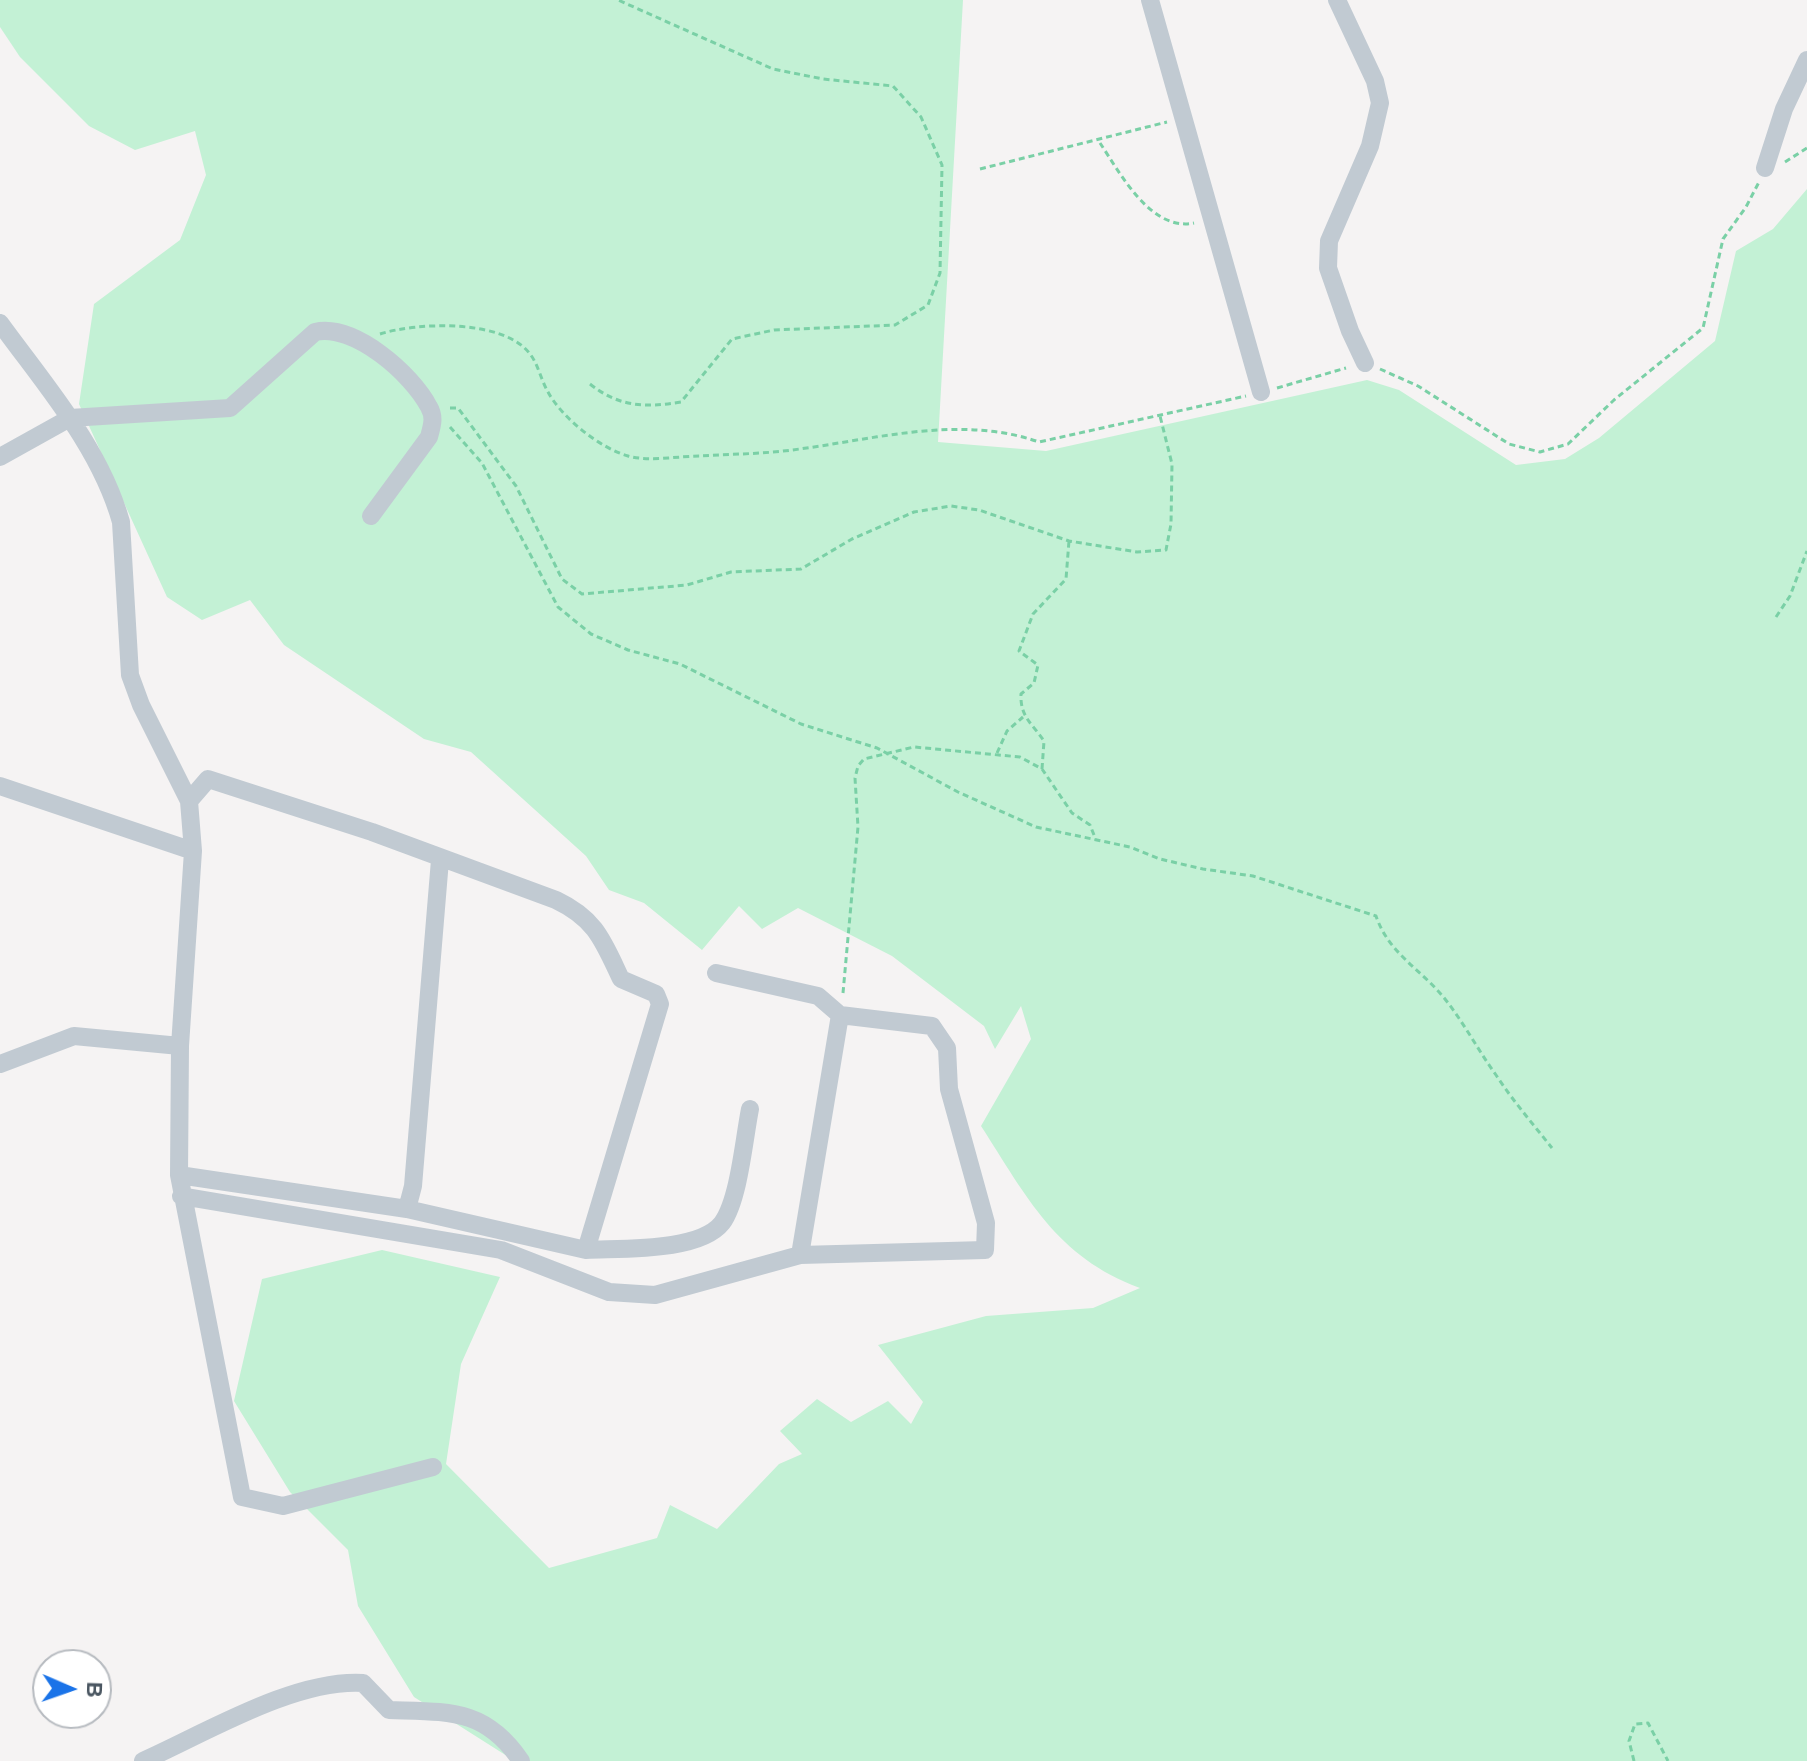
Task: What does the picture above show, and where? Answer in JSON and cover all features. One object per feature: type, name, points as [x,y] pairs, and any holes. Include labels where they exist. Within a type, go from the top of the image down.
[{"type":"street","points":[[1150,0],[1261,392]]},
{"type":"street","points":[[1337,0],[1375,81],[1380,103],[1370,146],[1329,241],[1328,268],[1365,363]]},
{"type":"street","points":[[1765,168],[1784,109],[1807,60]]},
{"type":"street","points":[[0,323],[70,418],[115,501],[121,522],[130,675],[141,705],[189,801],[193,851],[180,1046],[179,1175],[242,1497],[283,1506],[433,1467]]},
{"type":"street","points":[[0,457],[70,418],[230,408],[315,332],[327,329],[391,360],[430,407],[433,422],[429,437],[371,516]]},
{"type":"street","points":[[189,801],[208,779],[372,832],[579,911],[598,931],[621,979],[656,994],[660,1004],[655,1031],[586,1250]]},
{"type":"street","points":[[0,786],[193,851]]},
{"type":"street","points":[[407,1209],[413,1186],[440,860]]},
{"type":"street","points":[[181,1196],[501,1250],[609,1292],[655,1295],[800,1255],[985,1250],[986,1223],[949,1089],[947,1048],[932,1026],[840,1015],[818,996],[716,973]]},
{"type":"street","points":[[800,1255],[840,1015]]},
{"type":"street","points":[[0,1064],[74,1036],[180,1046]]},
{"type":"street","points":[[179,1175],[407,1209],[586,1250],[701,1239],[721,1224],[730,1208],[750,1109]]},
{"type":"street","points":[[143,1761],[307,1688],[339,1682],[363,1683],[389,1710],[434,1712],[486,1722],[505,1738],[521,1761]]},
{"type":"path","points":[[590,384],[607,398],[631,406],[681,402],[732,339],[774,330],[895,325],[928,305],[940,273],[942,165],[921,117],[893,86],[823,79],[773,69],[618,0]]},
{"type":"path","points":[[980,169],[1182,118]]},
{"type":"path","points":[[1099,141],[1149,207],[1165,221],[1190,224],[1209,217]]},
{"type":"path","points":[[363,344],[382,333],[404,328],[472,328],[510,335],[531,354],[549,395],[572,419],[608,448],[630,456],[757,453],[854,438],[970,429],[1014,434],[1039,442],[1261,392],[1365,363],[1418,386],[1509,444],[1540,452],[1568,444],[1614,400],[1703,328],[1723,239],[1746,207],[1765,168]]},
{"type":"path","points":[[430,407],[458,408],[516,486],[562,579],[582,594],[687,585],[731,572],[801,569],[852,539],[914,512],[951,506],[979,510],[1069,541],[1137,552],[1166,550],[1171,524],[1172,464],[1160,416]]},
{"type":"path","points":[[430,407],[463,439],[482,463],[558,607],[591,634],[628,650],[680,664],[801,724],[890,755],[958,792],[1036,827],[1203,869],[1253,876],[1376,916],[1383,935],[1409,967],[1428,980],[1445,1000],[1495,1074],[1552,1148]]},
{"type":"path","points":[[1042,769],[1044,741],[1023,717],[1021,694],[1034,683],[1038,665],[1019,651],[1023,634],[1048,597],[1063,587],[1069,541]]},
{"type":"path","points":[[1776,617],[1790,596],[1807,551]]},
{"type":"path","points":[[997,753],[1007,731],[1023,717]]},
{"type":"path","points":[[840,1015],[857,840],[855,778],[864,759],[914,747],[1020,757],[1042,769],[1072,813],[1090,825],[1096,840]]},
{"type":"path","points":[[1634,1761],[1629,1741],[1635,1724],[1648,1723],[1668,1761]]},
{"type":"green space","points":[[0,0],[963,0],[938,442],[1046,451],[1367,380],[1399,390],[1516,465],[1565,459],[1599,438],[1715,341],[1736,251],[1773,229],[1807,189],[1807,1761],[527,1761],[507,1756],[414,1697],[358,1606],[348,1550],[290,1492],[234,1401],[262,1279],[382,1250],[500,1277],[461,1364],[446,1464],[549,1568],[657,1538],[670,1505],[717,1529],[779,1464],[802,1454],[780,1431],[817,1399],[851,1422],[888,1401],[911,1424],[923,1402],[878,1345],[986,1316],[1093,1308],[1140,1288],[1086,1260],[1065,1242],[1029,1200],[981,1126],[1031,1039],[1021,1006],[995,1049],[984,1026],[892,956],[798,908],[762,929],[739,906],[702,950],[644,903],[609,890],[586,856],[471,752],[424,739],[284,645],[250,600],[202,620],[167,597],[79,404],[94,304],[180,240],[206,175],[195,131],[135,150],[89,126],[20,57],[0,27]]}]
